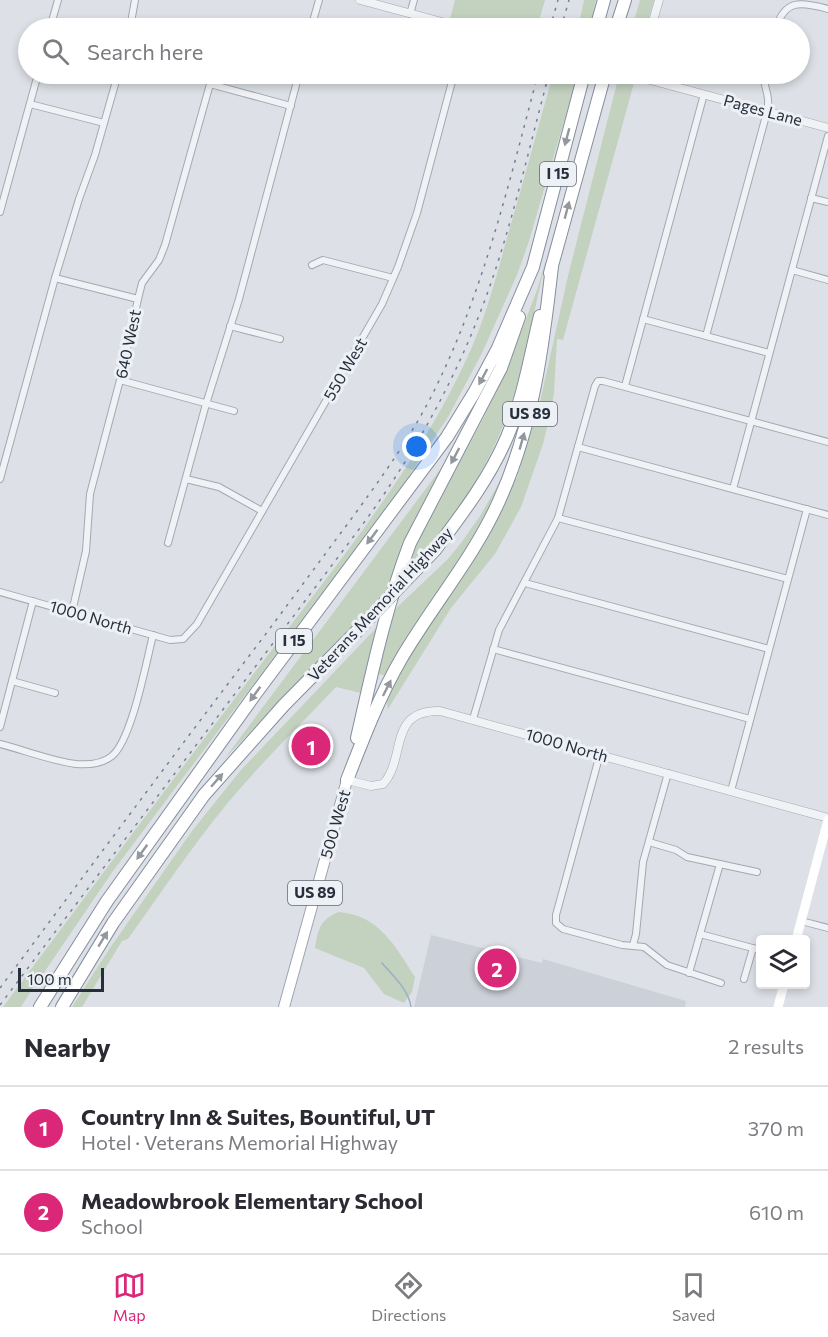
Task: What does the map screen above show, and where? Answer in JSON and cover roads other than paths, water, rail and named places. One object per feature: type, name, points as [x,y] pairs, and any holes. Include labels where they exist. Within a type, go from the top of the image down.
[{"type":"highway","points":[[599,18],[604,0]]},
{"type":"highway","points":[[619,18],[625,0]]},
{"type":"highway","name":"I 15","points":[[40,1007],[107,901],[256,693],[447,437],[474,393],[498,348],[533,267],[581,84]]},
{"type":"highway","name":"Veterans Memorial Highway","points":[[62,1007],[113,923],[204,795],[284,705],[435,550],[486,478],[507,437],[519,405],[552,266],[602,84]]},
{"type":"highway","name":"US 89","points":[[347,780],[372,717],[400,661],[471,551],[498,504],[510,474],[530,413],[543,349],[552,266]]},
{"type":"highway","name":"US 89","points":[[347,780],[398,573],[422,518],[501,368],[521,312],[533,267]]},
{"type":"main road","name":"500 West","points":[[284,1007],[347,780]]},
{"type":"main road","points":[[797,935],[828,819]]},
{"type":"main road","points":[[778,1007],[783,989]]},
{"type":"street","points":[[53,18],[58,0]]},
{"type":"street","points":[[132,18],[135,0]]},
{"type":"street","points":[[314,18],[319,0]]},
{"type":"street","points":[[360,0],[425,18]]},
{"type":"street","points":[[410,14],[414,0]]},
{"type":"street","points":[[654,18],[659,0]]},
{"type":"street","points":[[779,18],[781,12],[791,3],[828,9]]},
{"type":"street","points":[[0,212],[35,84]]},
{"type":"street","points":[[0,478],[55,278],[115,84]]},
{"type":"street","name":"640 West","points":[[72,612],[87,551],[90,494],[120,380],[142,283],[159,260],[165,245],[210,84],[291,106]]},
{"type":"street","points":[[168,543],[206,404],[239,299],[297,84]]},
{"type":"street","name":"550 West","points":[[183,639],[197,624],[382,304],[417,213],[451,84]]},
{"type":"street","name":"Pages Lane","points":[[669,84],[828,128]]},
{"type":"street","points":[[706,336],[767,112],[769,97],[765,84]]},
{"type":"street","points":[[625,386],[704,94]]},
{"type":"street","points":[[30,104],[104,123]]},
{"type":"street","points":[[733,489],[828,136]]},
{"type":"street","points":[[812,198],[828,202]]},
{"type":"street","points":[[312,265],[323,260],[393,278]]},
{"type":"street","points":[[792,270],[828,280]]},
{"type":"street","points":[[55,278],[138,299]]},
{"type":"street","points":[[643,319],[770,353]]},
{"type":"street","points":[[230,326],[280,339]]},
{"type":"street","points":[[120,380],[234,411]]},
{"type":"street","points":[[473,719],[499,630],[558,518],[598,381],[625,386],[828,442]]},
{"type":"street","points":[[578,447],[828,515]]},
{"type":"street","points":[[186,479],[219,487],[262,511]]},
{"type":"street","points":[[731,791],[807,509]]},
{"type":"street","points":[[558,518],[788,579]]},
{"type":"street","points":[[525,583],[769,649]]},
{"type":"street","name":"1000 North","points":[[0,592],[170,640],[183,639]]},
{"type":"street","points":[[0,727],[33,601]]},
{"type":"street","points":[[0,744],[75,764],[94,764],[111,758],[122,744],[129,727],[153,635]]},
{"type":"street","points":[[493,649],[750,719]]},
{"type":"street","points":[[12,681],[55,693]]},
{"type":"street","name":"1000 North","points":[[347,780],[371,786],[383,784],[389,776],[403,730],[413,718],[421,714],[440,711],[828,819]]},
{"type":"street","points":[[600,754],[555,918],[556,923],[563,929],[622,945],[644,947],[664,964],[721,983]]},
{"type":"street","points":[[633,945],[642,867],[668,773]]},
{"type":"street","points":[[649,842],[673,849],[687,857],[757,872]]},
{"type":"street","points":[[689,973],[720,864]]},
{"type":"street","points":[[801,921],[828,928]]},
{"type":"street","points":[[700,934],[756,949]]},
{"type":"street","points":[[744,979],[753,948]]},
{"type":"waterway","points":[[382,963],[404,989],[411,1007]]},
{"type":"railway","points":[[553,18],[558,0]]},
{"type":"railway","points":[[564,18],[569,0]]},
{"type":"railway","points":[[0,988],[349,522],[414,428],[450,357],[466,318],[505,197],[535,84]]},
{"type":"railway","points":[[0,1005],[360,528],[411,453],[454,374],[478,318],[508,228],[546,84]]},
{"type":"place","name":"Country Inn & Suites, Bountiful, UT","points":[[311,746]]},
{"type":"place","name":"Meadowbrook Elementary School","points":[[497,968]]}]
